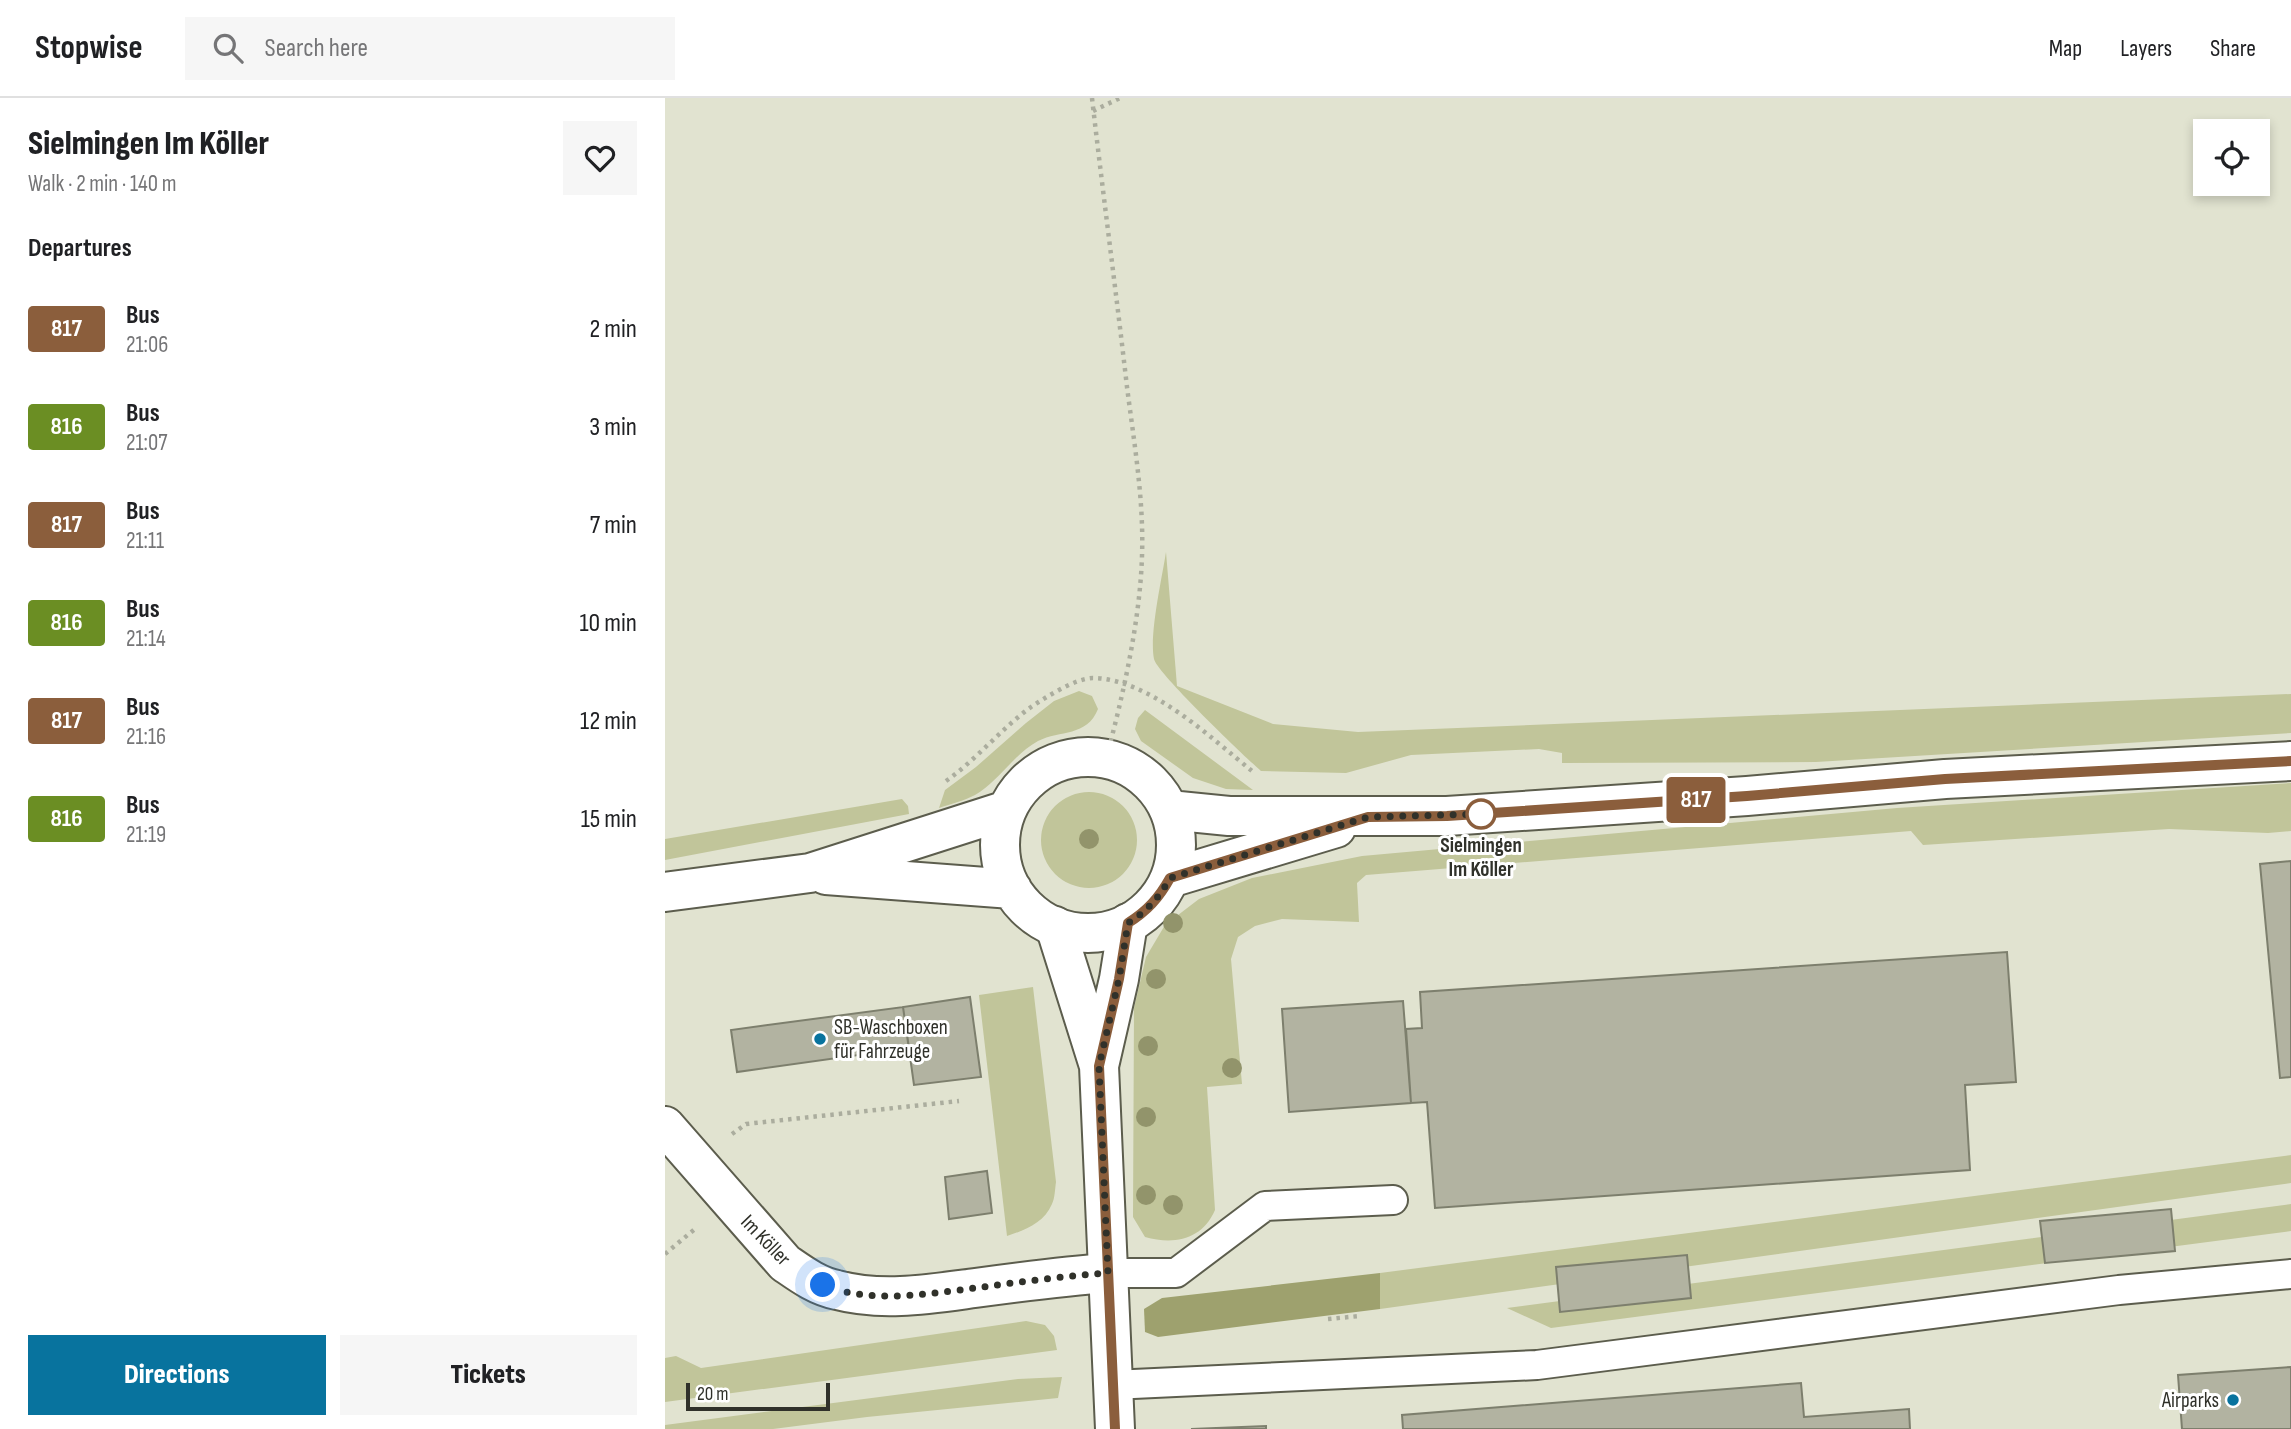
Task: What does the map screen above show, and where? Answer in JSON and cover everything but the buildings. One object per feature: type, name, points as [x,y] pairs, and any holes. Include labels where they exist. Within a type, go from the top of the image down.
[{"type":"main road","points":[[1082,757],[1106,759],[1126,765],[1144,776],[1159,791],[1169,810],[1175,826],[1177,844],[1170,878],[1160,896],[1146,912],[1128,923],[1091,933],[1072,931],[1038,917],[1012,889],[1000,850],[1001,830],[1007,810],[1020,790],[1037,773],[1058,762],[1082,757]]},
{"type":"main road","points":[[1169,810],[1229,816],[1460,815],[1747,796],[1945,779],[2291,761]]},
{"type":"main road","points":[[665,892],[810,873],[1007,810]]},
{"type":"main road","points":[[1170,878],[1368,817]]},
{"type":"main road","points":[[810,873],[1012,889]]},
{"type":"main road","points":[[1099,1066],[1119,979],[1128,923]]},
{"type":"main road","points":[[1055,926],[1099,1066],[1115,1429]]},
{"type":"main road","name":"Im Köller","points":[[665,1125],[785,1263],[809,1280],[836,1290],[875,1296],[918,1295],[1069,1275],[1108,1273]]},
{"type":"lane","points":[[1108,1273],[1176,1273],[1265,1206],[1393,1200]]},
{"type":"lane","points":[[1112,1385],[1537,1365],[2119,1290],[2291,1274]]},
{"type":"path","points":[[1092,98],[1140,499],[1142,555],[1137,614],[1106,759]]},
{"type":"path","points":[[1094,111],[1120,98]]},
{"type":"path","points":[[926,836],[922,798],[961,771],[1029,709],[1066,686],[1092,678],[1123,684],[1171,705],[1254,772]]},
{"type":"path","points":[[692,1158],[746,1124],[959,1101]]},
{"type":"path","points":[[1328,1319],[1360,1316]]},
{"type":"green space","points":[[1166,552],[1177,686],[1273,724],[1358,732],[2291,694],[2291,733],[1816,762],[1562,763],[1562,753],[1539,749],[1411,755],[1346,773],[1261,771],[1185,697],[1154,659],[1155,621]]},
{"type":"green space","points":[[1079,691],[1092,696],[1098,709],[1087,724],[1080,729],[1038,741],[1021,753],[984,789],[966,799],[939,808],[945,790],[1054,701]]},
{"type":"green space","points":[[1145,710],[1253,790],[1226,789],[1193,778],[1141,741],[1135,729],[1138,718]]},
{"type":"green space","points":[[2291,783],[2291,831],[2268,833],[2169,829],[1923,845],[1911,831],[1366,875],[1357,883],[1359,922],[1282,919],[1255,926],[1238,937],[1231,959],[1242,1084],[1207,1087],[1215,1210],[1203,1228],[1186,1238],[1176,1240],[1145,1237],[1133,1217],[1134,1008],[1146,957],[1165,925],[1199,899],[1252,878],[1362,856],[1897,808]]},
{"type":"green space","points":[[1089,792],[1107,796],[1123,806],[1133,822],[1137,840],[1133,858],[1123,874],[1107,884],[1089,888],[1071,884],[1055,874],[1045,858],[1041,840],[1045,822],[1055,806],[1071,796]]},
{"type":"green space","points":[[902,799],[908,806],[909,814],[665,860],[665,839]]},
{"type":"green space","points":[[1033,987],[1056,1182],[1049,1211],[1039,1221],[1007,1236],[979,995]]},
{"type":"green space","points":[[2291,1155],[2291,1183],[1380,1309],[1380,1273]]},
{"type":"green space","points":[[2291,1204],[2291,1231],[1551,1328],[1507,1308]]},
{"type":"green space","points":[[1380,1273],[1380,1309],[1158,1337],[1145,1332],[1144,1309],[1162,1298]]},
{"type":"green space","points":[[1026,1321],[1045,1325],[1054,1336],[1057,1350],[665,1402],[665,1358],[676,1356],[701,1368]]},
{"type":"green space","points":[[1062,1377],[1058,1398],[773,1429],[665,1429],[665,1425],[1018,1379]]},
{"type":"bus line","name":"817","points":[[1115,1429],[1099,1066],[1119,979],[1128,923],[1146,912],[1160,896],[1170,878],[1368,817],[1447,816],[1747,796],[1945,779],[2291,761]]},
{"type":"place","name":"Sielmingen Im Köller","points":[[1481,814]]},
{"type":"place","name":"SB-Waschboxen für Fahrzeuge","points":[[820,1039]]},
{"type":"place","name":"Airparks","points":[[2233,1400]]},
{"type":"route","points":[[823,1285],[836,1290],[875,1296],[918,1295],[1069,1275],[1108,1273],[1099,1066],[1119,979],[1128,923],[1146,912],[1160,896],[1170,878],[1368,817],[1481,814]]}]
